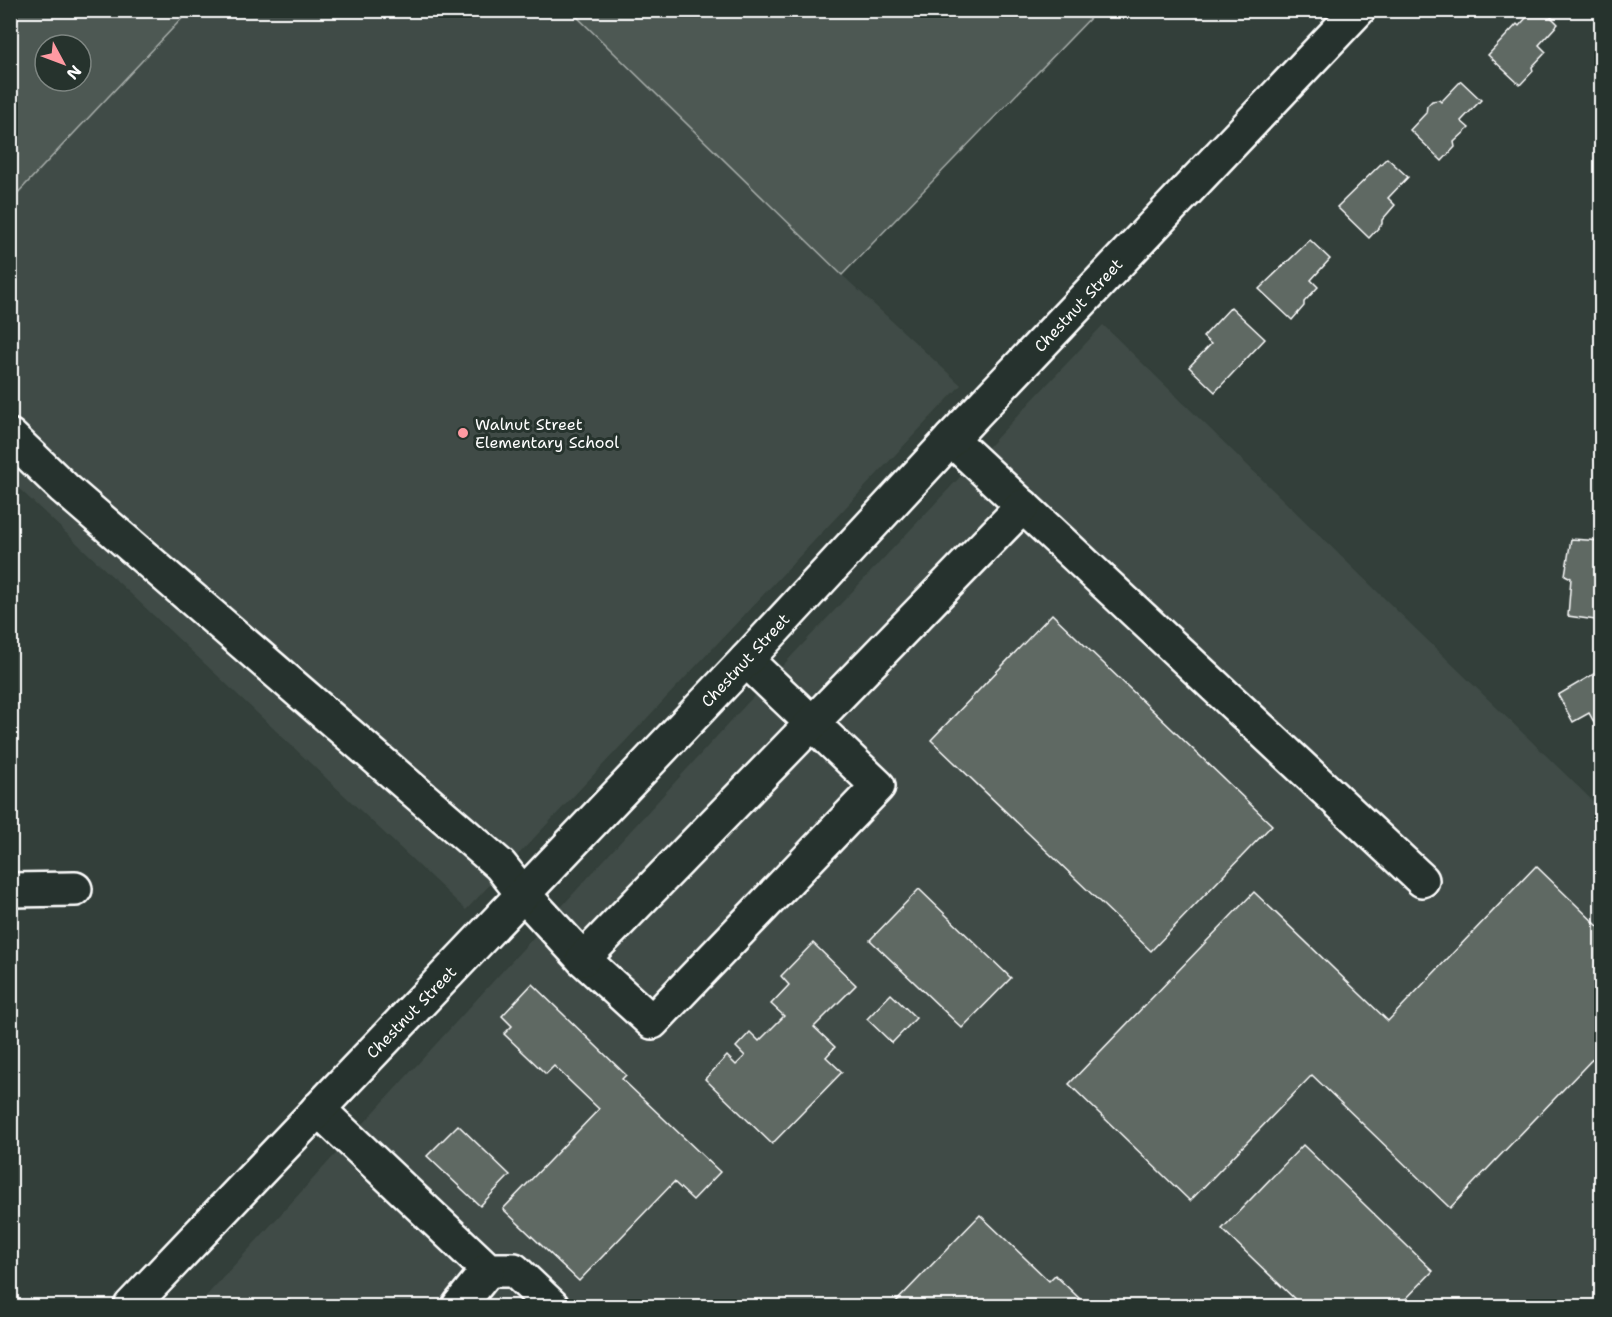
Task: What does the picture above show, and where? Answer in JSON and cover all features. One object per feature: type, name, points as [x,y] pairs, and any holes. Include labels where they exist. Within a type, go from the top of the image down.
[{"type":"street","name":"Chestnut Street","points":[[131,1306],[746,660],[951,439],[1358,10]]},
{"type":"street","points":[[10,436],[64,488],[500,865],[523,894],[583,959],[652,1022],[878,786],[746,660]]},
{"type":"street","points":[[951,439],[1422,880]]},
{"type":"street","points":[[583,959],[1023,506]]},
{"type":"street","points":[[10,890],[75,889]]},
{"type":"street","points":[[318,1109],[488,1270],[514,1270],[552,1306]]},
{"type":"street","points":[[459,1306],[488,1270]]},
{"type":"shaded area","name":"Walnut Street Elementary School","points":[[10,11],[571,11],[842,275],[961,385],[466,910],[11,481]]},
{"type":"shaded area","points":[[10,11],[189,11],[11,200]]},
{"type":"shaded area","points":[[571,11],[1097,11],[842,275]]},
{"type":"shaded area","points":[[1103,325],[1601,809],[1601,1306],[197,1306],[740,711]]},
{"type":"building","points":[[1533,10],[1544,10],[1558,24],[1539,45],[1546,52],[1520,85],[1488,55]]},
{"type":"building","points":[[1461,81],[1481,100],[1461,121],[1469,128],[1454,142],[1455,147],[1442,161],[1410,130],[1426,113],[1427,106],[1432,101],[1441,102]]},
{"type":"building","points":[[1387,158],[1408,177],[1388,198],[1395,205],[1369,238],[1337,207]]},
{"type":"building","points":[[1310,240],[1330,259],[1311,280],[1318,287],[1292,320],[1259,289]]},
{"type":"building","points":[[1231,307],[1265,339],[1215,392],[1189,367],[1211,344],[1203,337]]},
{"type":"building","points":[[1571,539],[1602,541],[1602,621],[1568,616],[1571,578],[1565,575]]},
{"type":"building","points":[[1052,614],[1272,825],[1151,951],[931,740]]},
{"type":"building","points":[[1602,669],[1602,737],[1589,713],[1573,722],[1558,695]]},
{"type":"building","points":[[1536,866],[1602,930],[1602,1049],[1450,1208],[1312,1075],[1190,1201],[1069,1084],[1254,892],[1388,1021]]},
{"type":"building","points":[[919,889],[1011,978],[962,1028],[870,940]]},
{"type":"building","points":[[813,943],[856,985],[814,1027],[835,1047],[826,1057],[842,1072],[772,1144],[705,1079],[727,1056],[736,1065],[745,1056],[736,1047],[750,1032],[759,1041],[784,1016],[771,1004],[789,985],[781,976]]},
{"type":"building","points":[[532,984],[626,1075],[622,1079],[720,1172],[693,1200],[674,1182],[579,1281],[503,1209],[599,1109],[554,1066],[546,1074],[504,1034],[512,1026],[502,1016]]},
{"type":"building","points":[[891,994],[916,1018],[892,1043],[867,1019]]},
{"type":"building","points":[[458,1125],[510,1175],[480,1206],[427,1156]]},
{"type":"building","points":[[1303,1145],[1433,1271],[1399,1306],[1302,1306],[1222,1229]]},
{"type":"building","points":[[980,1215],[1049,1281],[1055,1275],[1080,1299],[1073,1306],[892,1306]]},
{"type":"building","points":[[289,1300],[296,1306],[283,1306]]},
{"type":"place","name":"Walnut Street Elementary School","points":[[463,433]]}]
